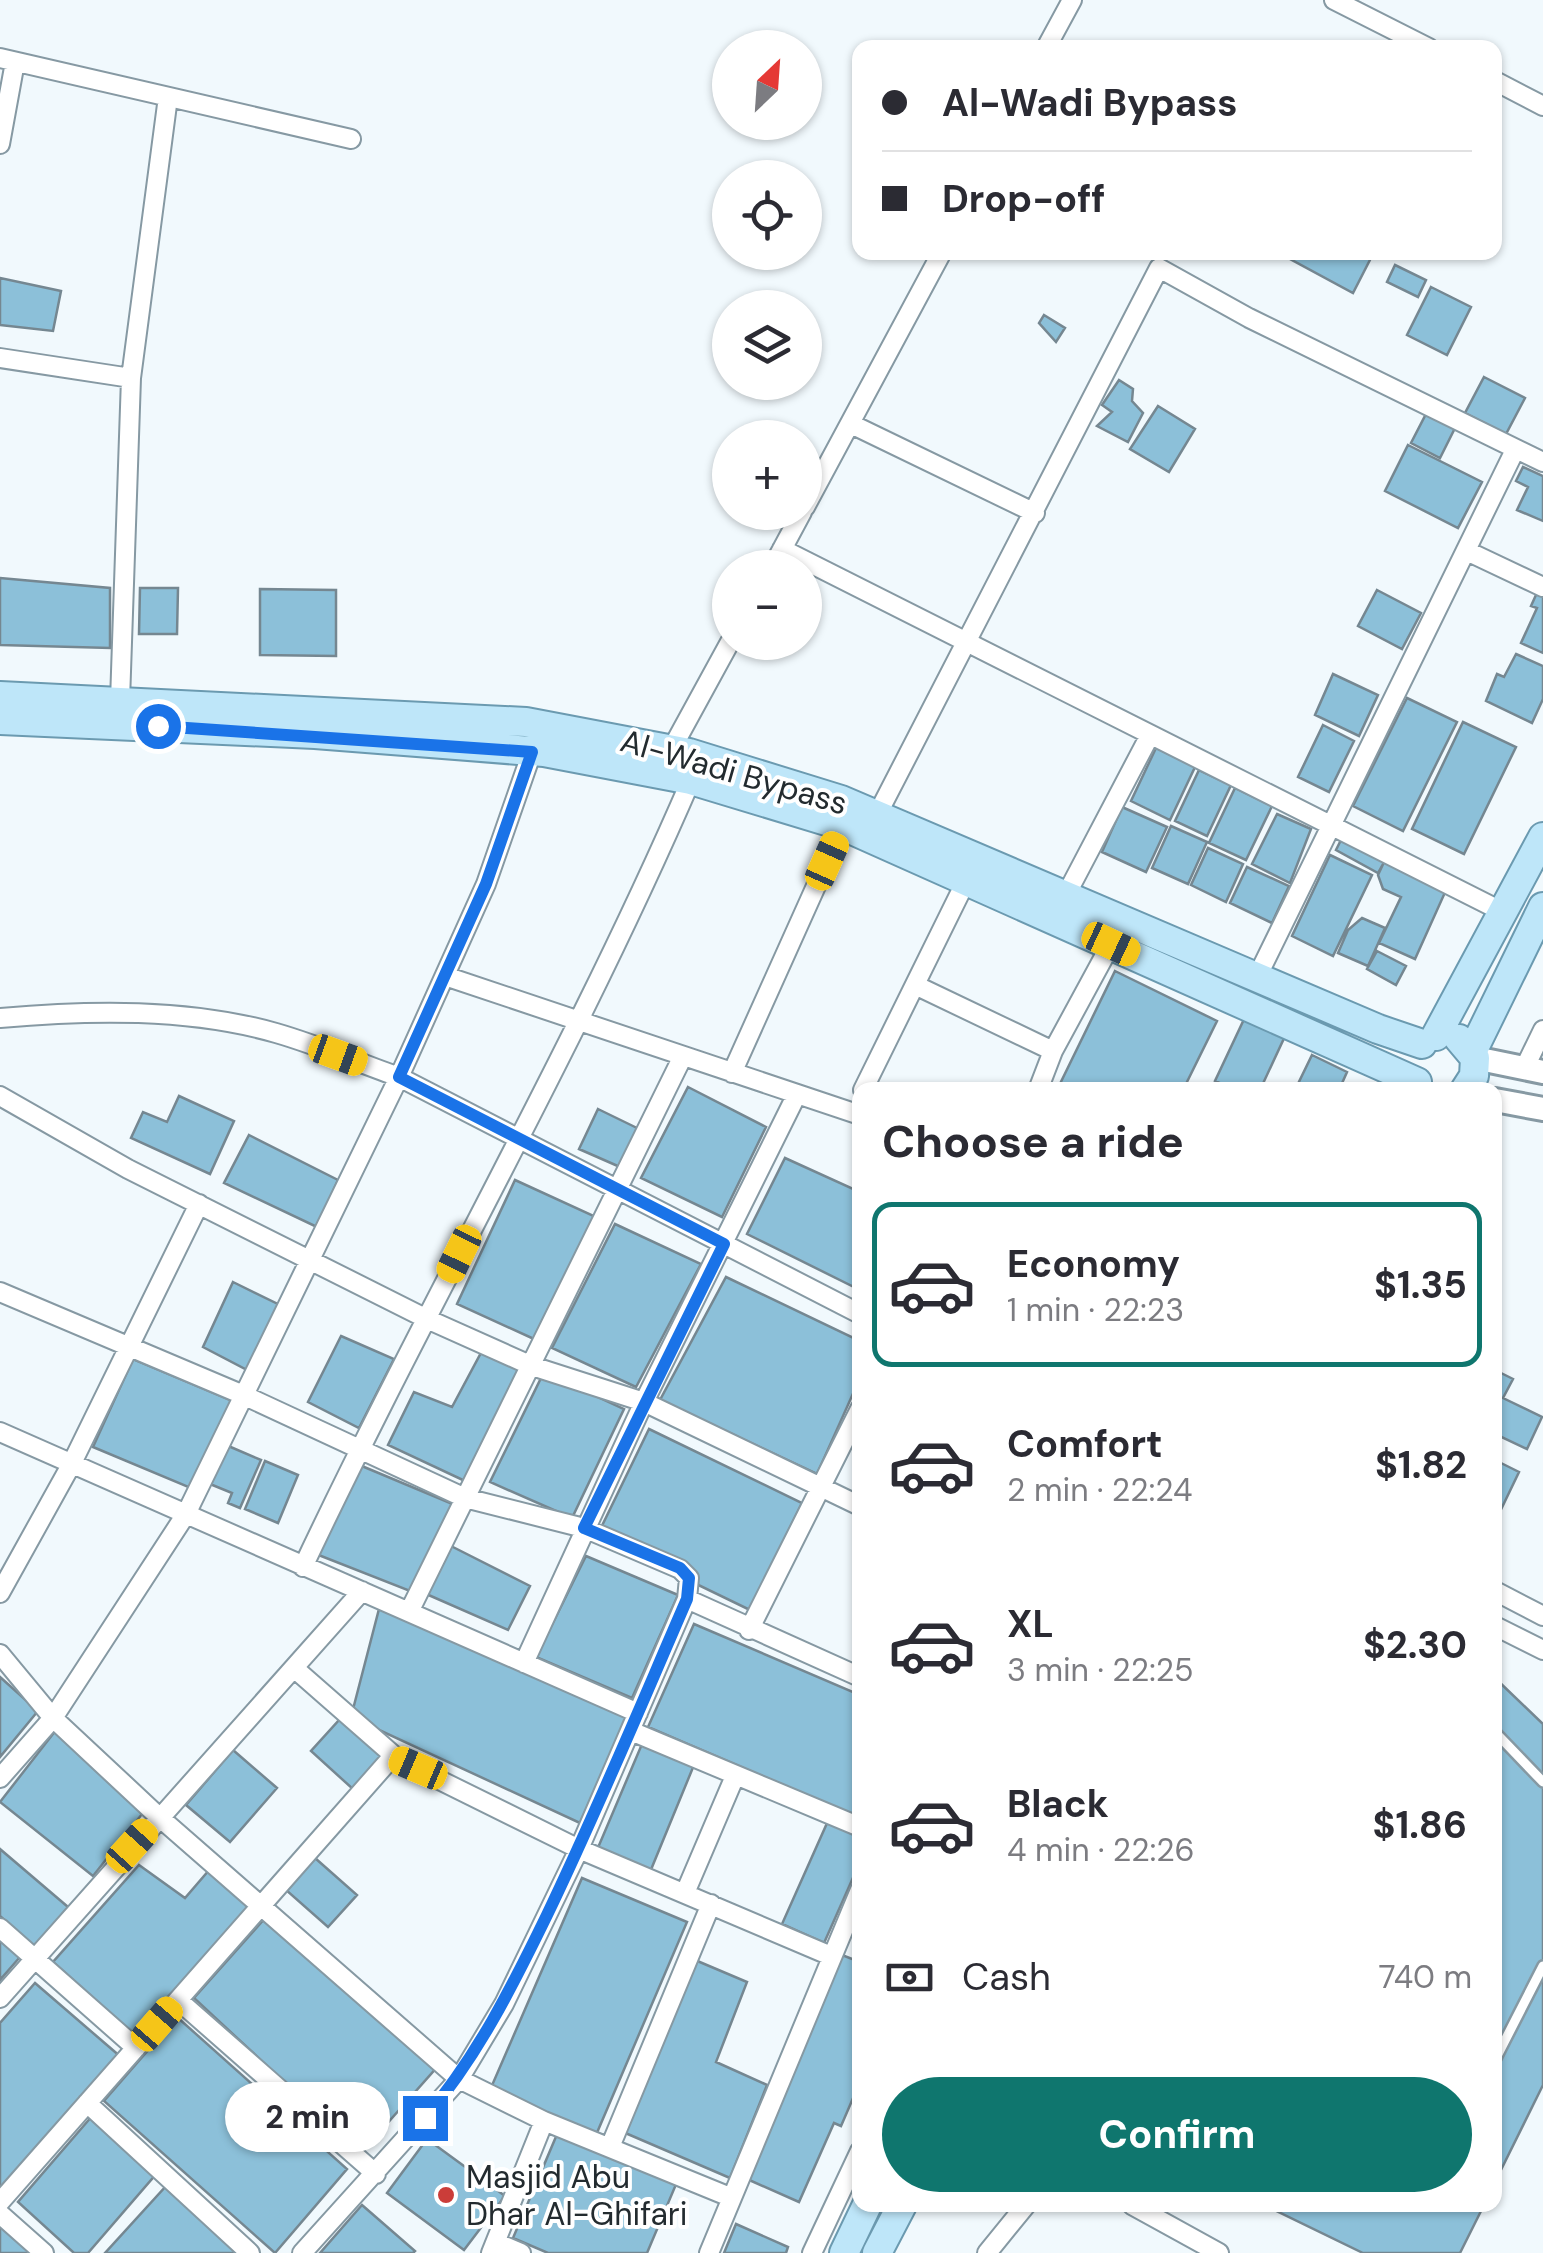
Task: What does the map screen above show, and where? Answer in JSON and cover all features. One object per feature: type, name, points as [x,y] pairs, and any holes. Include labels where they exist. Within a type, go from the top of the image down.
[{"type":"main road","name":"Al-Wadi Bypass","points":[[0,696],[120,701],[532,752],[692,780],[843,826],[1353,1053],[1409,1082]]},
{"type":"main road","name":"Al-Wadi Bypass","points":[[0,720],[526,722],[672,750],[772,776],[876,814],[1258,977],[1429,1040],[1453,1036],[1473,1055]]},
{"type":"main road","points":[[1419,1082],[1413,1062],[1505,913],[1543,837]]},
{"type":"main road","points":[[1470,1082],[1474,1076],[1473,1055],[1543,907]]},
{"type":"main road","points":[[1353,1053],[1380,1082]]},
{"type":"main road","points":[[1473,1055],[1534,1070]]},
{"type":"main road","points":[[1502,1101],[1543,1109]]},
{"type":"main road","points":[[844,2253],[864,2212]]},
{"type":"main road","points":[[878,2253],[898,2212]]},
{"type":"street","points":[[1050,40],[1072,0]]},
{"type":"street","points":[[1334,0],[1412,40]]},
{"type":"street","points":[[0,144],[7,60],[350,139]]},
{"type":"street","points":[[1502,85],[1543,106]]},
{"type":"street","points":[[120,701],[131,378],[168,97]]},
{"type":"street","points":[[822,477],[938,260]]},
{"type":"street","points":[[876,814],[1159,268],[1249,318],[1543,462]]},
{"type":"street","points":[[0,358],[131,378]]},
{"type":"street","points":[[851,424],[1035,513]]},
{"type":"street","points":[[1258,977],[1469,552],[1515,450]]},
{"type":"street","points":[[792,530],[782,548],[1505,913]]},
{"type":"street","points":[[1469,552],[1543,587]]},
{"type":"street","points":[[672,750],[720,660]]},
{"type":"street","points":[[1066,895],[1150,735]]},
{"type":"street","points":[[0,1778],[53,1718],[186,1514],[445,976],[486,884],[532,752]]},
{"type":"street","points":[[303,1566],[580,1023],[692,780]]},
{"type":"street","points":[[732,1073],[843,826]]},
{"type":"street","points":[[869,1082],[967,879]]},
{"type":"street","points":[[1041,1082],[1053,1051],[1111,944]]},
{"type":"street","points":[[445,976],[797,1094],[852,1102]]},
{"type":"street","points":[[915,984],[1053,1051]]},
{"type":"street","points":[[0,1018],[60,1012],[139,1014],[237,1024],[276,1033],[399,1077],[852,1310]]},
{"type":"street","points":[[1534,1070],[1543,1030]]},
{"type":"street","points":[[409,1612],[682,1056]]},
{"type":"street","points":[[524,1663],[644,1402],[797,1094]]},
{"type":"street","points":[[0,1096],[199,1204],[427,1320],[532,1366],[644,1402],[852,1502]]},
{"type":"street","points":[[0,1594],[72,1465],[199,1204]]},
{"type":"street","points":[[0,1292],[241,1394],[465,1498],[584,1528],[680,1568],[689,1578],[687,1599],[579,1850],[504,2004],[459,2079],[302,2253]]},
{"type":"street","points":[[750,1630],[852,1427]]},
{"type":"street","points":[[0,1432],[524,1663],[735,1776],[852,1824]]},
{"type":"street","points":[[0,1998],[362,1591]]},
{"type":"street","points":[[1502,1595],[1543,1616]]},
{"type":"street","points":[[687,1599],[852,1674]]},
{"type":"street","points":[[1502,1630],[1543,1650]]},
{"type":"street","points":[[0,1654],[53,1718],[158,1816],[459,2079],[544,2122],[730,2197]]},
{"type":"street","points":[[294,1668],[393,1756],[579,1850],[831,1956]]},
{"type":"street","points":[[0,2202],[393,1756]]},
{"type":"street","points":[[685,1892],[735,1776]]},
{"type":"street","points":[[610,2146],[711,1904]]},
{"type":"street","points":[[709,2253],[852,1908]]},
{"type":"street","points":[[0,1928],[136,2048]]},
{"type":"street","points":[[178,2000],[376,2174]]},
{"type":"street","points":[[88,2103],[250,2253]]},
{"type":"street","points":[[521,2253],[494,2248],[544,2122]]},
{"type":"street","points":[[812,2253],[852,2168]]},
{"type":"street","points":[[987,2253],[1020,2212]]},
{"type":"street","points":[[1145,2212],[1219,2253]]},
{"type":"street","points":[[0,2214],[44,2253]]},
{"type":"lane","points":[[1502,1739],[1543,1782]]},
{"type":"lane","points":[[1502,2046],[1543,1966]]},
{"type":"building","points":[[1292,260],[1370,260],[1353,293]]},
{"type":"building","points":[[1395,265],[1426,280],[1418,297],[1387,282]]},
{"type":"building","points":[[0,278],[61,291],[53,331],[0,325]]},
{"type":"building","points":[[1431,287],[1471,307],[1447,355],[1407,335]]},
{"type":"building","points":[[1044,315],[1065,328],[1056,342],[1039,323]]},
{"type":"building","points":[[1484,377],[1525,398],[1506,434],[1465,413]]},
{"type":"building","points":[[1119,380],[1133,389],[1132,401],[1143,413],[1128,442],[1097,426],[1112,412],[1102,405]]},
{"type":"building","points":[[1158,406],[1195,429],[1169,472],[1130,449]]},
{"type":"building","points":[[1426,414],[1455,428],[1440,458],[1411,443]]},
{"type":"building","points":[[1408,445],[1482,482],[1458,528],[1385,491]]},
{"type":"building","points":[[1523,467],[1543,476],[1543,521],[1517,510],[1528,487],[1516,481]]},
{"type":"building","points":[[0,578],[110,588],[110,648],[0,645]]},
{"type":"building","points":[[1540,586],[1543,653],[1521,643],[1537,608],[1531,606]]},
{"type":"building","points":[[140,588],[178,588],[177,634],[139,634]]},
{"type":"building","points":[[260,589],[336,590],[336,656],[260,655]]},
{"type":"building","points":[[1377,590],[1421,613],[1402,649],[1358,626]]},
{"type":"building","points":[[1516,654],[1543,666],[1543,699],[1532,723],[1486,701],[1497,674],[1504,677]]},
{"type":"building","points":[[1333,674],[1378,695],[1359,736],[1315,715]]},
{"type":"building","points":[[1407,698],[1457,722],[1403,831],[1353,806]]},
{"type":"building","points":[[1463,722],[1516,747],[1464,854],[1412,829]]},
{"type":"building","points":[[1323,725],[1354,741],[1329,792],[1298,777]]},
{"type":"building","points":[[1156,748],[1195,767],[1170,820],[1131,801]]},
{"type":"building","points":[[1199,770],[1231,785],[1207,836],[1175,821]]},
{"type":"building","points":[[1235,788],[1272,806],[1246,860],[1209,843]]},
{"type":"building","points":[[1122,807],[1167,827],[1146,872],[1102,852]]},
{"type":"building","points":[[1277,814],[1311,829],[1290,883],[1252,864]]},
{"type":"building","points":[[1171,826],[1207,842],[1188,884],[1152,868]]},
{"type":"building","points":[[1345,832],[1388,855],[1378,873],[1336,850]]},
{"type":"building","points":[[1208,848],[1243,864],[1226,902],[1191,885]]},
{"type":"building","points":[[1330,855],[1372,875],[1333,956],[1292,936]]},
{"type":"building","points":[[1385,860],[1447,888],[1415,959],[1379,943],[1401,897],[1383,889],[1378,875]]},
{"type":"building","points":[[1247,867],[1289,886],[1272,923],[1230,903]]},
{"type":"building","points":[[1362,918],[1385,928],[1368,966],[1338,953],[1348,930]]},
{"type":"building","points":[[1377,951],[1406,966],[1396,985],[1367,969]]},
{"type":"building","points":[[1115,971],[1217,1021],[1187,1082],[1061,1082]]},
{"type":"building","points":[[1246,1015],[1286,1034],[1264,1082],[1215,1081]]},
{"type":"building","points":[[1312,1055],[1347,1072],[1343,1082],[1299,1082]]},
{"type":"building","points":[[688,1087],[766,1127],[722,1217],[641,1178]]},
{"type":"building","points":[[179,1096],[234,1121],[210,1174],[131,1138],[143,1112],[167,1122]]},
{"type":"building","points":[[598,1109],[637,1128],[620,1167],[579,1149]]},
{"type":"building","points":[[249,1135],[338,1180],[317,1227],[224,1183]]},
{"type":"building","points":[[785,1158],[852,1188],[852,1286],[747,1234]]},
{"type":"building","points":[[515,1180],[596,1217],[534,1339],[457,1304]]},
{"type":"building","points":[[615,1224],[701,1264],[636,1387],[552,1348]]},
{"type":"building","points":[[726,1277],[852,1337],[852,1396],[817,1474],[660,1400]]},
{"type":"building","points":[[233,1282],[284,1307],[251,1372],[203,1347]]},
{"type":"building","points":[[341,1336],[394,1359],[359,1428],[308,1402]]},
{"type":"building","points":[[482,1351],[519,1368],[465,1481],[388,1445],[414,1392],[452,1407]]},
{"type":"building","points":[[133,1359],[233,1401],[193,1489],[93,1447]]},
{"type":"building","points":[[544,1372],[624,1409],[572,1518],[490,1482]]},
{"type":"building","points":[[1502,1374],[1513,1379],[1503,1398],[1542,1417],[1527,1449],[1502,1437]]},
{"type":"building","points":[[649,1429],[802,1503],[750,1610],[597,1536]]},
{"type":"building","points":[[226,1445],[261,1460],[240,1508],[228,1503],[232,1493],[210,1484]]},
{"type":"building","points":[[265,1461],[298,1475],[278,1523],[245,1509]]},
{"type":"building","points":[[357,1464],[455,1505],[415,1593],[316,1554]]},
{"type":"building","points":[[1502,1464],[1519,1472],[1502,1507]]},
{"type":"building","points":[[447,1544],[530,1586],[508,1630],[424,1593]]},
{"type":"building","points":[[586,1556],[678,1595],[632,1698],[536,1657]]},
{"type":"building","points":[[379,1609],[628,1714],[580,1823],[351,1717]]},
{"type":"building","points":[[694,1624],[852,1692],[852,1815],[648,1727]]},
{"type":"building","points":[[0,1677],[38,1711],[0,1757]]},
{"type":"building","points":[[1502,1685],[1543,1724],[1543,2085],[1502,2168]]},
{"type":"building","points":[[340,1719],[384,1756],[354,1790],[311,1751]]},
{"type":"building","points":[[56,1730],[146,1809],[93,1876],[0,1802]]},
{"type":"building","points":[[642,1744],[694,1765],[650,1872],[597,1850]]},
{"type":"building","points":[[233,1750],[277,1788],[230,1842],[186,1805]]},
{"type":"building","points":[[828,1821],[852,1832],[852,1880],[824,1943],[782,1924]]},
{"type":"building","points":[[0,1849],[68,1907],[36,1948],[0,1916]]},
{"type":"building","points":[[315,1858],[357,1895],[328,1927],[286,1890]]},
{"type":"building","points":[[139,1865],[185,1898],[210,1869],[253,1907],[139,2039],[53,1962]]},
{"type":"building","points":[[582,1878],[687,1922],[596,2135],[490,2090]]},
{"type":"building","points":[[267,1916],[438,2066],[361,2153],[194,1998]]},
{"type":"building","points":[[0,1940],[20,1957],[0,1980]]},
{"type":"building","points":[[842,1955],[852,1959],[852,2101],[841,2126],[834,2123],[799,2202],[747,2179]]},
{"type":"building","points":[[695,1960],[747,1982],[716,2062],[767,2085],[730,2178],[623,2132]]},
{"type":"building","points":[[35,1983],[122,2058],[0,2199],[0,2023]]},
{"type":"building","points":[[177,2017],[347,2169],[275,2253],[104,2101]]},
{"type":"building","points":[[93,2115],[157,2173],[88,2253],[74,2253],[18,2202]]},
{"type":"building","points":[[558,2132],[677,2182],[647,2253],[548,2253],[513,2238]]},
{"type":"building","name":"Masjid Abu Dhar Al-Ghifari","points":[[427,2139],[505,2196],[464,2250],[387,2193]]},
{"type":"building","points":[[167,2185],[246,2253],[105,2253]]},
{"type":"building","points":[[362,2205],[415,2251],[320,2253]]},
{"type":"building","points":[[1278,2212],[1480,2212],[1460,2253],[1363,2253]]},
{"type":"building","points":[[0,2218],[40,2253],[0,2253]]},
{"type":"building","points":[[736,2224],[788,2247],[786,2253],[724,2253]]},
{"type":"place","name":"Masjid Abu Dhar Al-Ghifari","points":[[446,2195]]},
{"type":"route","points":[[158,726],[532,752],[486,884],[399,1077],[724,1244],[584,1528],[680,1568],[689,1578],[687,1599],[579,1850],[504,2004],[459,2079],[425,2118]]}]
